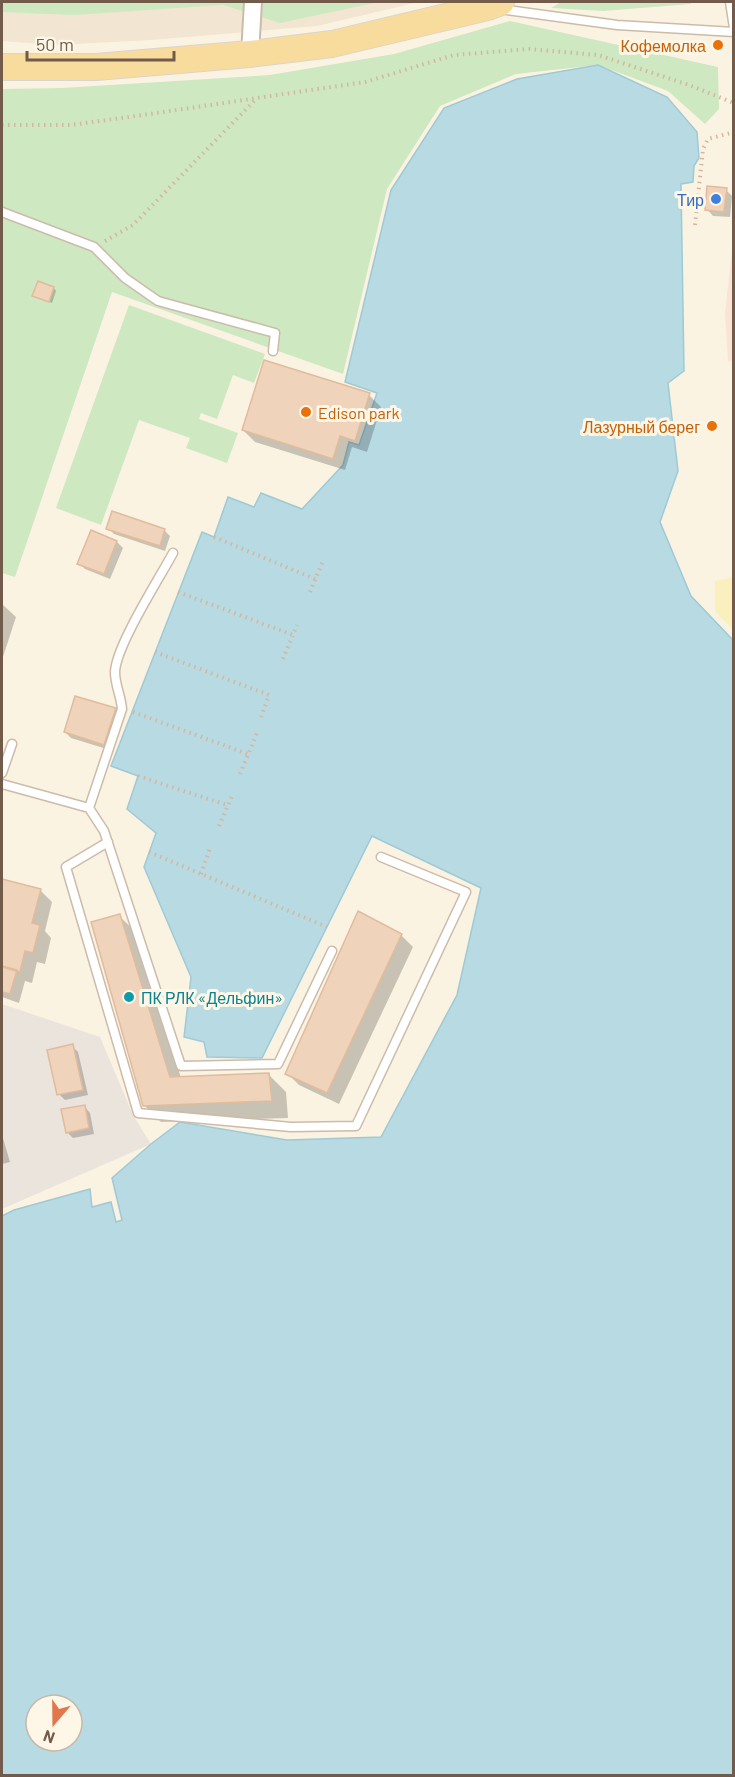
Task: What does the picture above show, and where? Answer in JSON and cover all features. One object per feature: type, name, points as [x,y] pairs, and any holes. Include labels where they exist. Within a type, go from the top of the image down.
[{"type":"main road","points":[[2,67],[96,67],[250,54],[332,44],[494,4]]},
{"type":"street","points":[[250,54],[253,2]]},
{"type":"lane","points":[[730,2],[734,28]]},
{"type":"lane","points":[[494,4],[542,16],[734,32]]},
{"type":"lane","points":[[2,212],[94,247],[125,278],[158,301],[275,333],[273,351]]},
{"type":"lane","points":[[89,808],[122,709],[116,688],[115,671],[119,652],[173,553]]},
{"type":"lane","points":[[2,773],[12,744]]},
{"type":"lane","points":[[2,784],[89,808],[104,831],[181,1066],[278,1064],[332,951]]},
{"type":"lane","points":[[108,842],[66,867],[138,1113],[291,1127],[356,1126],[466,892],[381,858]]},
{"type":"path","points":[[2,125],[70,125],[364,82],[454,55],[529,49],[598,55],[689,85],[734,103]]},
{"type":"path","points":[[94,247],[133,225],[257,97]]},
{"type":"path","points":[[695,225],[703,149],[708,139],[734,132]]},
{"type":"path","points":[[214,537],[315,579]]},
{"type":"path","points":[[310,592],[323,561]]},
{"type":"path","points":[[178,592],[293,635]]},
{"type":"path","points":[[283,659],[297,625]]},
{"type":"path","points":[[155,652],[269,695],[261,717]]},
{"type":"path","points":[[132,712],[248,754]]},
{"type":"path","points":[[240,774],[256,734]]},
{"type":"path","points":[[138,776],[227,805]]},
{"type":"path","points":[[219,826],[233,794]]},
{"type":"path","points":[[201,874],[210,848]]},
{"type":"path","points":[[149,852],[327,927]]},
{"type":"shaded area","points":[[2,2],[419,2],[317,26],[151,40],[56,45],[2,41]]},
{"type":"shaded area","points":[[733,241],[734,360],[728,362],[725,313]]},
{"type":"shaded area","points":[[2,1004],[100,1037],[133,1115],[151,1144],[2,1209]]},
{"type":"green space","points":[[2,2],[379,2],[280,23],[223,5],[73,15],[2,12]]},
{"type":"green space","points":[[561,2],[691,2],[691,4],[603,11],[551,8]]},
{"type":"green space","points":[[510,21],[718,67],[719,109],[705,124],[668,91],[598,65],[516,74],[440,106],[387,189],[343,374],[112,292],[15,577],[2,573],[2,89],[62,88],[270,75],[394,54]]},
{"type":"green space","points":[[129,305],[265,354],[254,383],[233,375],[217,419],[201,413],[199,419],[238,433],[227,463],[186,448],[190,438],[139,420],[101,525],[56,508]]},
{"type":"sand","points":[[734,577],[733,630],[715,611],[715,581]]},
{"type":"water","points":[[598,65],[667,97],[697,132],[699,158],[694,166],[693,182],[681,184],[684,371],[668,383],[678,471],[660,522],[691,596],[733,640],[733,1775],[2,1775],[2,1216],[14,1210],[90,1189],[92,1207],[111,1202],[116,1222],[122,1220],[112,1178],[180,1122],[287,1140],[381,1137],[457,995],[481,888],[372,836],[262,1058],[207,1057],[204,1042],[184,1037],[191,977],[144,867],[156,833],[127,809],[138,776],[111,766],[202,532],[214,537],[228,497],[254,507],[261,493],[302,509],[343,465],[349,442],[359,445],[377,393],[345,382],[391,190],[444,108],[517,79]]},
{"type":"building","name":"Тир","points":[[707,186],[727,188],[724,212],[705,210]]},
{"type":"building","points":[[38,281],[54,287],[49,302],[32,296]]},
{"type":"building","name":"Edison park","points":[[264,360],[370,393],[355,441],[340,436],[333,459],[242,430]]},
{"type":"building","points":[[112,511],[165,529],[160,546],[106,529]]},
{"type":"building","points":[[91,530],[117,541],[104,574],[77,564]]},
{"type":"building","points":[[75,696],[116,708],[104,745],[64,732]]},
{"type":"building","points":[[2,879],[41,889],[32,923],[40,925],[33,953],[25,951],[20,972],[2,967]]},
{"type":"building","points":[[358,911],[402,934],[327,1093],[285,1074]]},
{"type":"building","name":"ПК РЛК «Дельфин»","points":[[120,914],[170,1077],[269,1073],[272,1101],[143,1106],[91,922]]},
{"type":"building","points":[[2,966],[17,970],[10,994],[2,992]]},
{"type":"building","points":[[73,1044],[83,1090],[57,1095],[47,1050]]},
{"type":"building","points":[[85,1105],[89,1128],[66,1133],[61,1109]]},
{"type":"place","name":"Кофемолка","points":[[718,45]]},
{"type":"place","name":"Тир","points":[[716,199]]},
{"type":"place","name":"Edison park","points":[[306,412]]},
{"type":"place","name":"Лазурный берег","points":[[712,426]]},
{"type":"place","name":"ПК РЛК «Дельфин»","points":[[129,997]]}]
